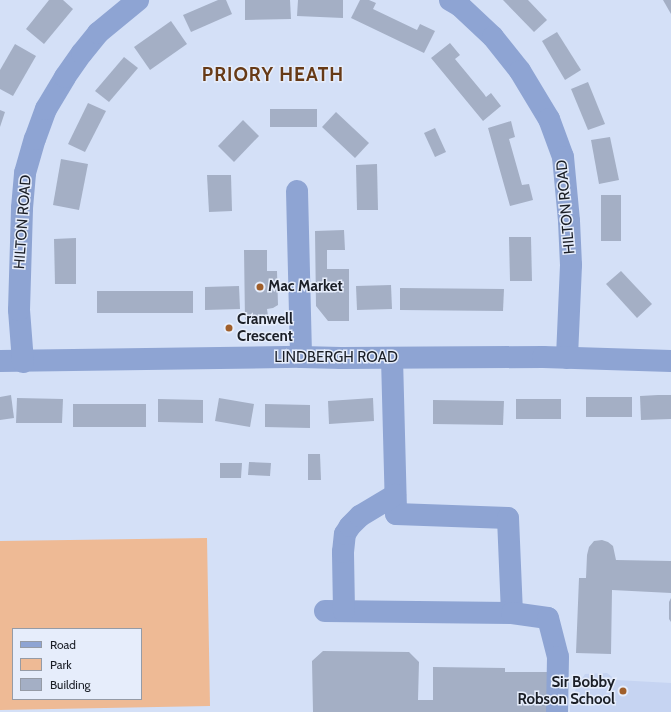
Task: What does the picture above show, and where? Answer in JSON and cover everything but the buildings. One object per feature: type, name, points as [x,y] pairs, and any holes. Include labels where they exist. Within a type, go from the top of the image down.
[{"type":"street","name":"HILTON ROAD","points":[[23,362],[19,310],[22,208],[25,173],[35,139],[46,109],[65,76],[82,53],[98,33],[138,0]]},
{"type":"street","name":"HILTON ROAD","points":[[450,0],[460,6],[493,37],[520,71],[549,119],[563,157],[571,265],[567,358]]},
{"type":"street","points":[[297,191],[301,357]]},
{"type":"street","name":"LINDBERGH ROAD","points":[[0,361],[23,362],[301,357],[567,358],[671,361]]},
{"type":"street","points":[[392,358],[396,514],[508,518],[512,613]]},
{"type":"street","points":[[395,495],[360,516],[350,526],[345,534],[335,611],[512,613],[548,618],[558,657],[557,712]]},
{"type":"shaded area","name":"Sir Bobby Robson School","points":[[607,673],[616,680],[671,683],[671,712],[570,712],[570,699],[585,674]]},
{"type":"green space","points":[[207,538],[210,706],[0,710],[0,541]]},
{"type":"place","name":"Mac Market","points":[[260,287]]},
{"type":"place","name":"Cranwell Crescent","points":[[229,328]]},
{"type":"place","name":"Sir Bobby Robson School","points":[[623,691]]},
{"type":"district","name":"PRIORY HEATH","points":[[273,75]]}]
